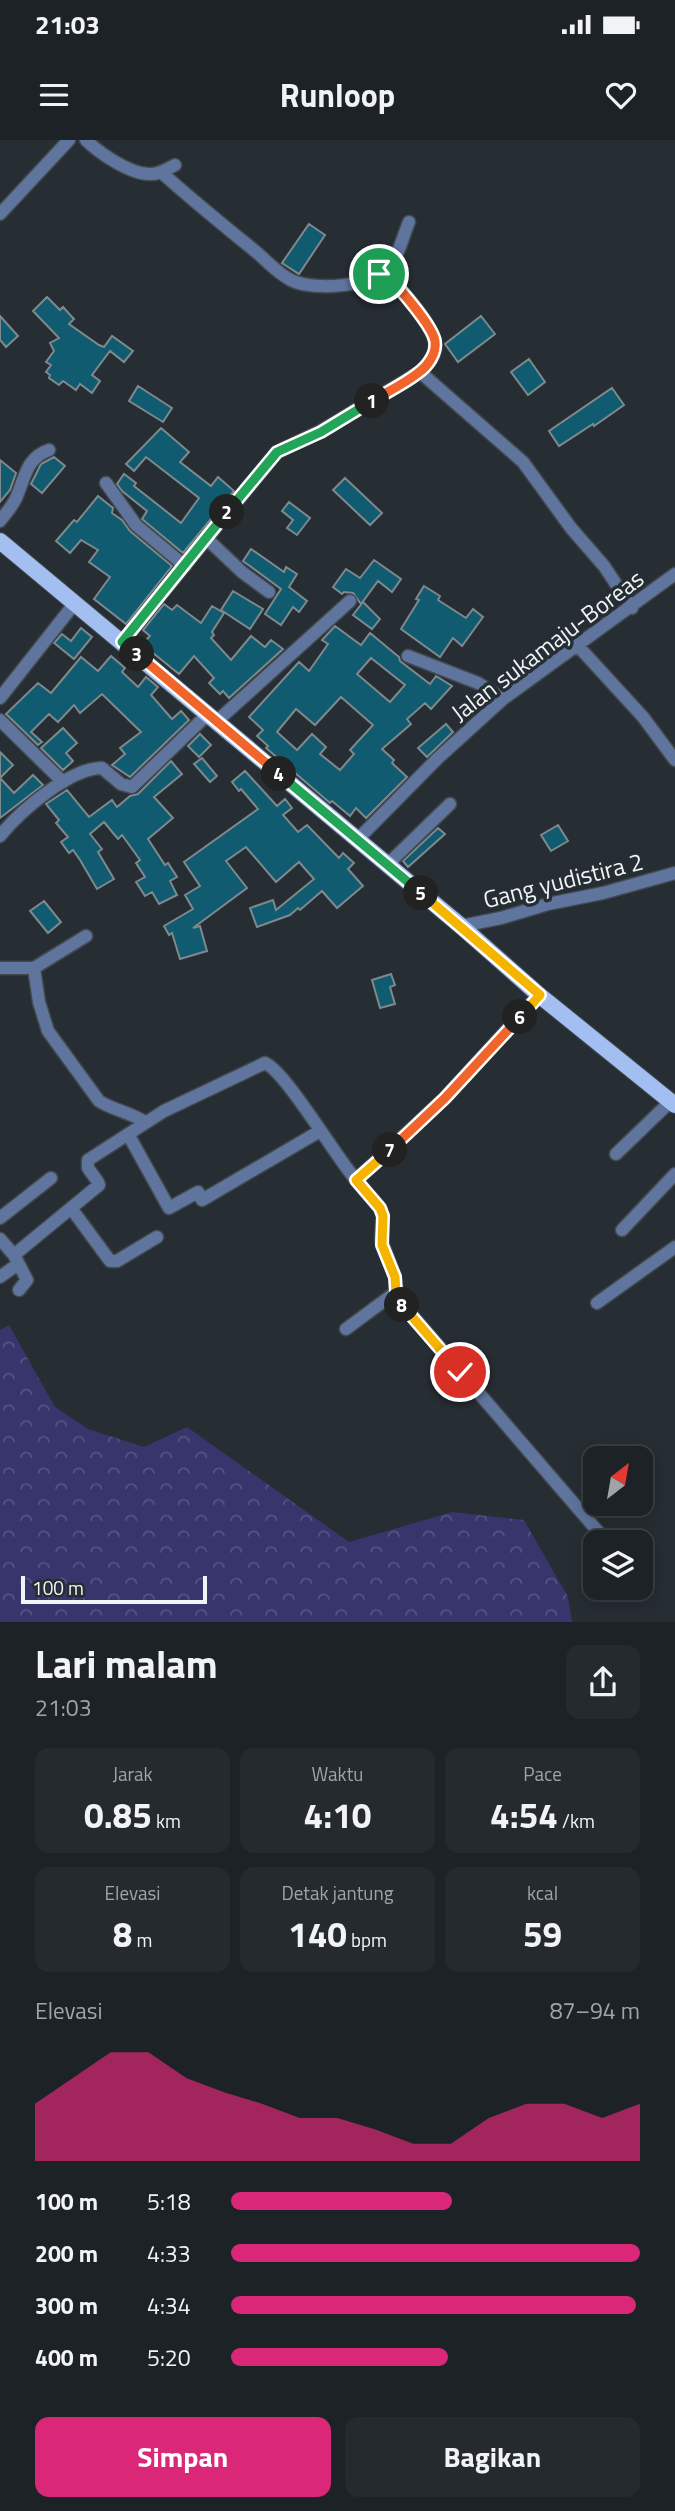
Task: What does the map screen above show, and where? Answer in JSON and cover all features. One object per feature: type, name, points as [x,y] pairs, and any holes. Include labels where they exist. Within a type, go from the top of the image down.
[{"type":"main road","points":[[0,541],[540,995],[673,1103]]},
{"type":"street","points":[[0,214],[69,140]]},
{"type":"street","points":[[86,140],[108,157],[138,173],[151,175],[175,164]]},
{"type":"street","points":[[161,172],[207,214],[293,281],[316,286],[361,282],[384,271],[395,257],[409,222]]},
{"type":"street","points":[[122,642],[277,452],[321,432],[420,372],[429,362],[435,350],[435,340],[429,328],[384,271]]},
{"type":"street","points":[[420,372],[523,462],[571,528],[604,566],[632,608]]},
{"type":"street","points":[[0,521],[10,508],[27,466],[49,450]]},
{"type":"street","points":[[106,483],[136,525],[184,566]]},
{"type":"street","points":[[206,538],[242,572],[269,592]]},
{"type":"street","name":"Jalan sukamaju-Boreas","points":[[357,840],[438,758],[503,699],[632,608],[675,574]]},
{"type":"street","points":[[0,836],[32,805],[77,774],[99,767],[121,785],[132,787],[350,601]]},
{"type":"street","points":[[0,698],[75,603]]},
{"type":"street","points":[[578,646],[643,717],[675,760]]},
{"type":"street","points":[[408,656],[478,683],[503,699]]},
{"type":"street","points":[[0,720],[63,782]]},
{"type":"street","points":[[387,865],[450,804]]},
{"type":"street","name":"Gang yudistira 2","points":[[461,926],[603,893],[675,873]]},
{"type":"street","points":[[0,968],[34,968],[86,936]]},
{"type":"street","points":[[34,968],[39,1002],[48,1031],[99,1101],[127,1111],[145,1122]]},
{"type":"street","points":[[356,1180],[445,1098],[540,995]]},
{"type":"street","points":[[0,1277],[16,1259],[99,1185],[88,1168],[88,1160],[145,1122],[265,1063],[271,1065],[356,1180],[380,1208],[383,1216],[381,1240],[402,1305],[597,1530]]},
{"type":"street","points":[[616,1154],[673,1103]]},
{"type":"street","points":[[128,1134],[169,1208],[198,1192],[202,1200],[320,1131]]},
{"type":"street","points":[[622,1230],[675,1174]]},
{"type":"street","points":[[0,1218],[51,1178]]},
{"type":"street","points":[[71,1208],[110,1261],[117,1261],[156,1237]]},
{"type":"street","points":[[0,1239],[16,1259],[27,1280],[19,1290]]},
{"type":"street","points":[[597,1303],[675,1247]]},
{"type":"street","points":[[346,1329],[396,1292]]},
{"type":"green space","points":[[9,1325],[55,1407],[88,1429],[144,1447],[187,1427],[349,1542],[452,1512],[524,1520],[568,1597],[572,1622],[0,1622],[0,1330]]},
{"type":"building","points":[[309,224],[325,235],[299,274],[282,263]]},
{"type":"building","points":[[47,297],[60,310],[63,307],[74,319],[69,324],[99,345],[104,347],[112,336],[133,351],[124,362],[110,351],[92,375],[100,381],[92,393],[80,384],[76,390],[63,381],[59,385],[49,378],[50,375],[46,372],[51,365],[46,362],[54,351],[50,343],[59,338],[33,311]]},
{"type":"building","points":[[0,316],[18,336],[6,347],[0,340]]},
{"type":"building","points":[[481,316],[495,334],[458,362],[445,344]]},
{"type":"building","points":[[529,359],[545,382],[528,395],[511,372]]},
{"type":"building","points":[[138,386],[172,408],[163,422],[129,401]]},
{"type":"building","points":[[612,388],[624,405],[559,446],[549,431]]},
{"type":"building","points":[[161,428],[189,452],[180,462],[211,486],[218,477],[234,491],[183,553],[142,519],[147,511],[117,484],[124,474],[136,483],[134,486],[181,523],[199,498],[146,457],[134,471],[126,464]]},
{"type":"building","points":[[54,457],[65,466],[42,493],[31,484],[41,464]]},
{"type":"building","points":[[0,460],[16,473],[10,490],[0,502]]},
{"type":"building","points":[[345,478],[382,513],[370,525],[333,490]]},
{"type":"building","points":[[98,496],[113,508],[112,513],[122,520],[130,531],[172,566],[126,624],[94,599],[110,577],[89,562],[98,550],[81,540],[70,553],[56,541],[74,520],[77,522]]},
{"type":"building","points":[[289,502],[310,518],[297,535],[287,528],[293,520],[282,511]]},
{"type":"building","points":[[251,549],[284,572],[286,567],[297,574],[289,587],[307,601],[299,612],[293,607],[281,625],[265,614],[281,589],[243,561]]},
{"type":"building","points":[[374,560],[401,579],[392,592],[378,581],[361,604],[353,593],[342,594],[333,587],[346,569],[360,578]]},
{"type":"building","points":[[424,586],[440,596],[438,600],[466,618],[473,609],[483,617],[462,646],[453,638],[440,657],[401,629],[419,600],[416,599]]},
{"type":"building","points":[[233,591],[263,609],[250,629],[221,610]]},
{"type":"building","points":[[363,602],[380,619],[372,629],[353,615]]},
{"type":"building","points":[[164,604],[172,610],[177,605],[201,623],[212,606],[224,613],[211,638],[231,660],[251,636],[265,647],[271,640],[283,649],[229,698],[223,691],[220,694],[209,683],[214,678],[194,656],[179,674],[142,644],[150,636],[143,630]]},
{"type":"building","points":[[335,626],[361,645],[370,633],[430,684],[436,676],[452,686],[431,709],[425,703],[407,719],[411,724],[382,749],[407,777],[366,818],[356,808],[350,816],[332,801],[330,803],[266,748],[268,746],[257,736],[263,730],[249,717],[299,662],[309,671],[328,644],[322,640]],"holes":[[[371,658],[405,685],[390,702],[357,674]],[[341,697],[373,725],[350,750],[354,754],[340,770],[320,754],[326,747],[312,734],[297,750],[277,732],[296,709],[315,725]]]},
{"type":"building","points":[[81,628],[92,637],[74,659],[54,643],[62,634],[71,641]]},
{"type":"building","points":[[111,656],[125,668],[122,672],[138,687],[146,677],[158,687],[151,695],[172,719],[181,711],[189,720],[130,777],[112,765],[125,754],[120,748],[141,732],[102,694],[80,713],[74,705],[58,722],[49,714],[31,732],[42,742],[38,745],[6,714],[38,683],[51,693],[81,657],[98,671]]},
{"type":"building","points":[[446,724],[453,732],[427,757],[418,748]]},
{"type":"building","points":[[63,728],[77,743],[66,753],[73,761],[63,770],[41,748]]},
{"type":"building","points":[[200,734],[211,745],[199,757],[188,746]]},
{"type":"building","points":[[0,752],[13,765],[0,778]]},
{"type":"building","points":[[202,758],[217,776],[210,782],[194,764]]},
{"type":"building","points":[[171,761],[182,774],[154,797],[173,818],[148,839],[165,865],[168,863],[177,877],[170,881],[177,895],[159,904],[152,892],[145,896],[136,882],[145,877],[136,863],[140,860],[122,835],[118,839],[104,822],[90,834],[102,849],[98,852],[114,879],[97,889],[73,850],[69,853],[61,842],[68,837],[56,823],[59,820],[46,804],[67,790],[89,817],[112,800],[117,807],[130,796],[138,794]]},
{"type":"building","points":[[245,771],[277,806],[285,799],[292,808],[283,815],[298,832],[307,825],[339,858],[343,853],[354,863],[348,869],[363,886],[337,908],[322,891],[300,910],[298,908],[290,915],[257,927],[250,908],[273,900],[276,910],[314,879],[299,862],[276,882],[246,847],[226,861],[247,888],[193,928],[200,926],[207,951],[180,959],[172,933],[169,935],[164,926],[193,909],[185,895],[200,886],[184,862],[258,809],[232,782]]},
{"type":"building","points":[[33,775],[43,785],[0,818],[0,778],[14,793]]},
{"type":"building","points":[[558,825],[568,841],[551,851],[541,835]]},
{"type":"building","points":[[438,828],[445,834],[408,867],[403,861]]},
{"type":"building","points":[[44,901],[61,922],[48,933],[30,911]]},
{"type":"building","points":[[391,974],[395,985],[390,987],[395,1004],[380,1008],[372,980]]},
{"type":"route","points":[[379,274],[384,271],[429,328],[435,340],[435,350],[429,362],[420,372],[321,432],[277,452],[122,642],[540,995],[445,1098],[356,1180],[380,1208],[383,1216],[381,1240],[395,1277],[397,1298],[460,1372]]}]
